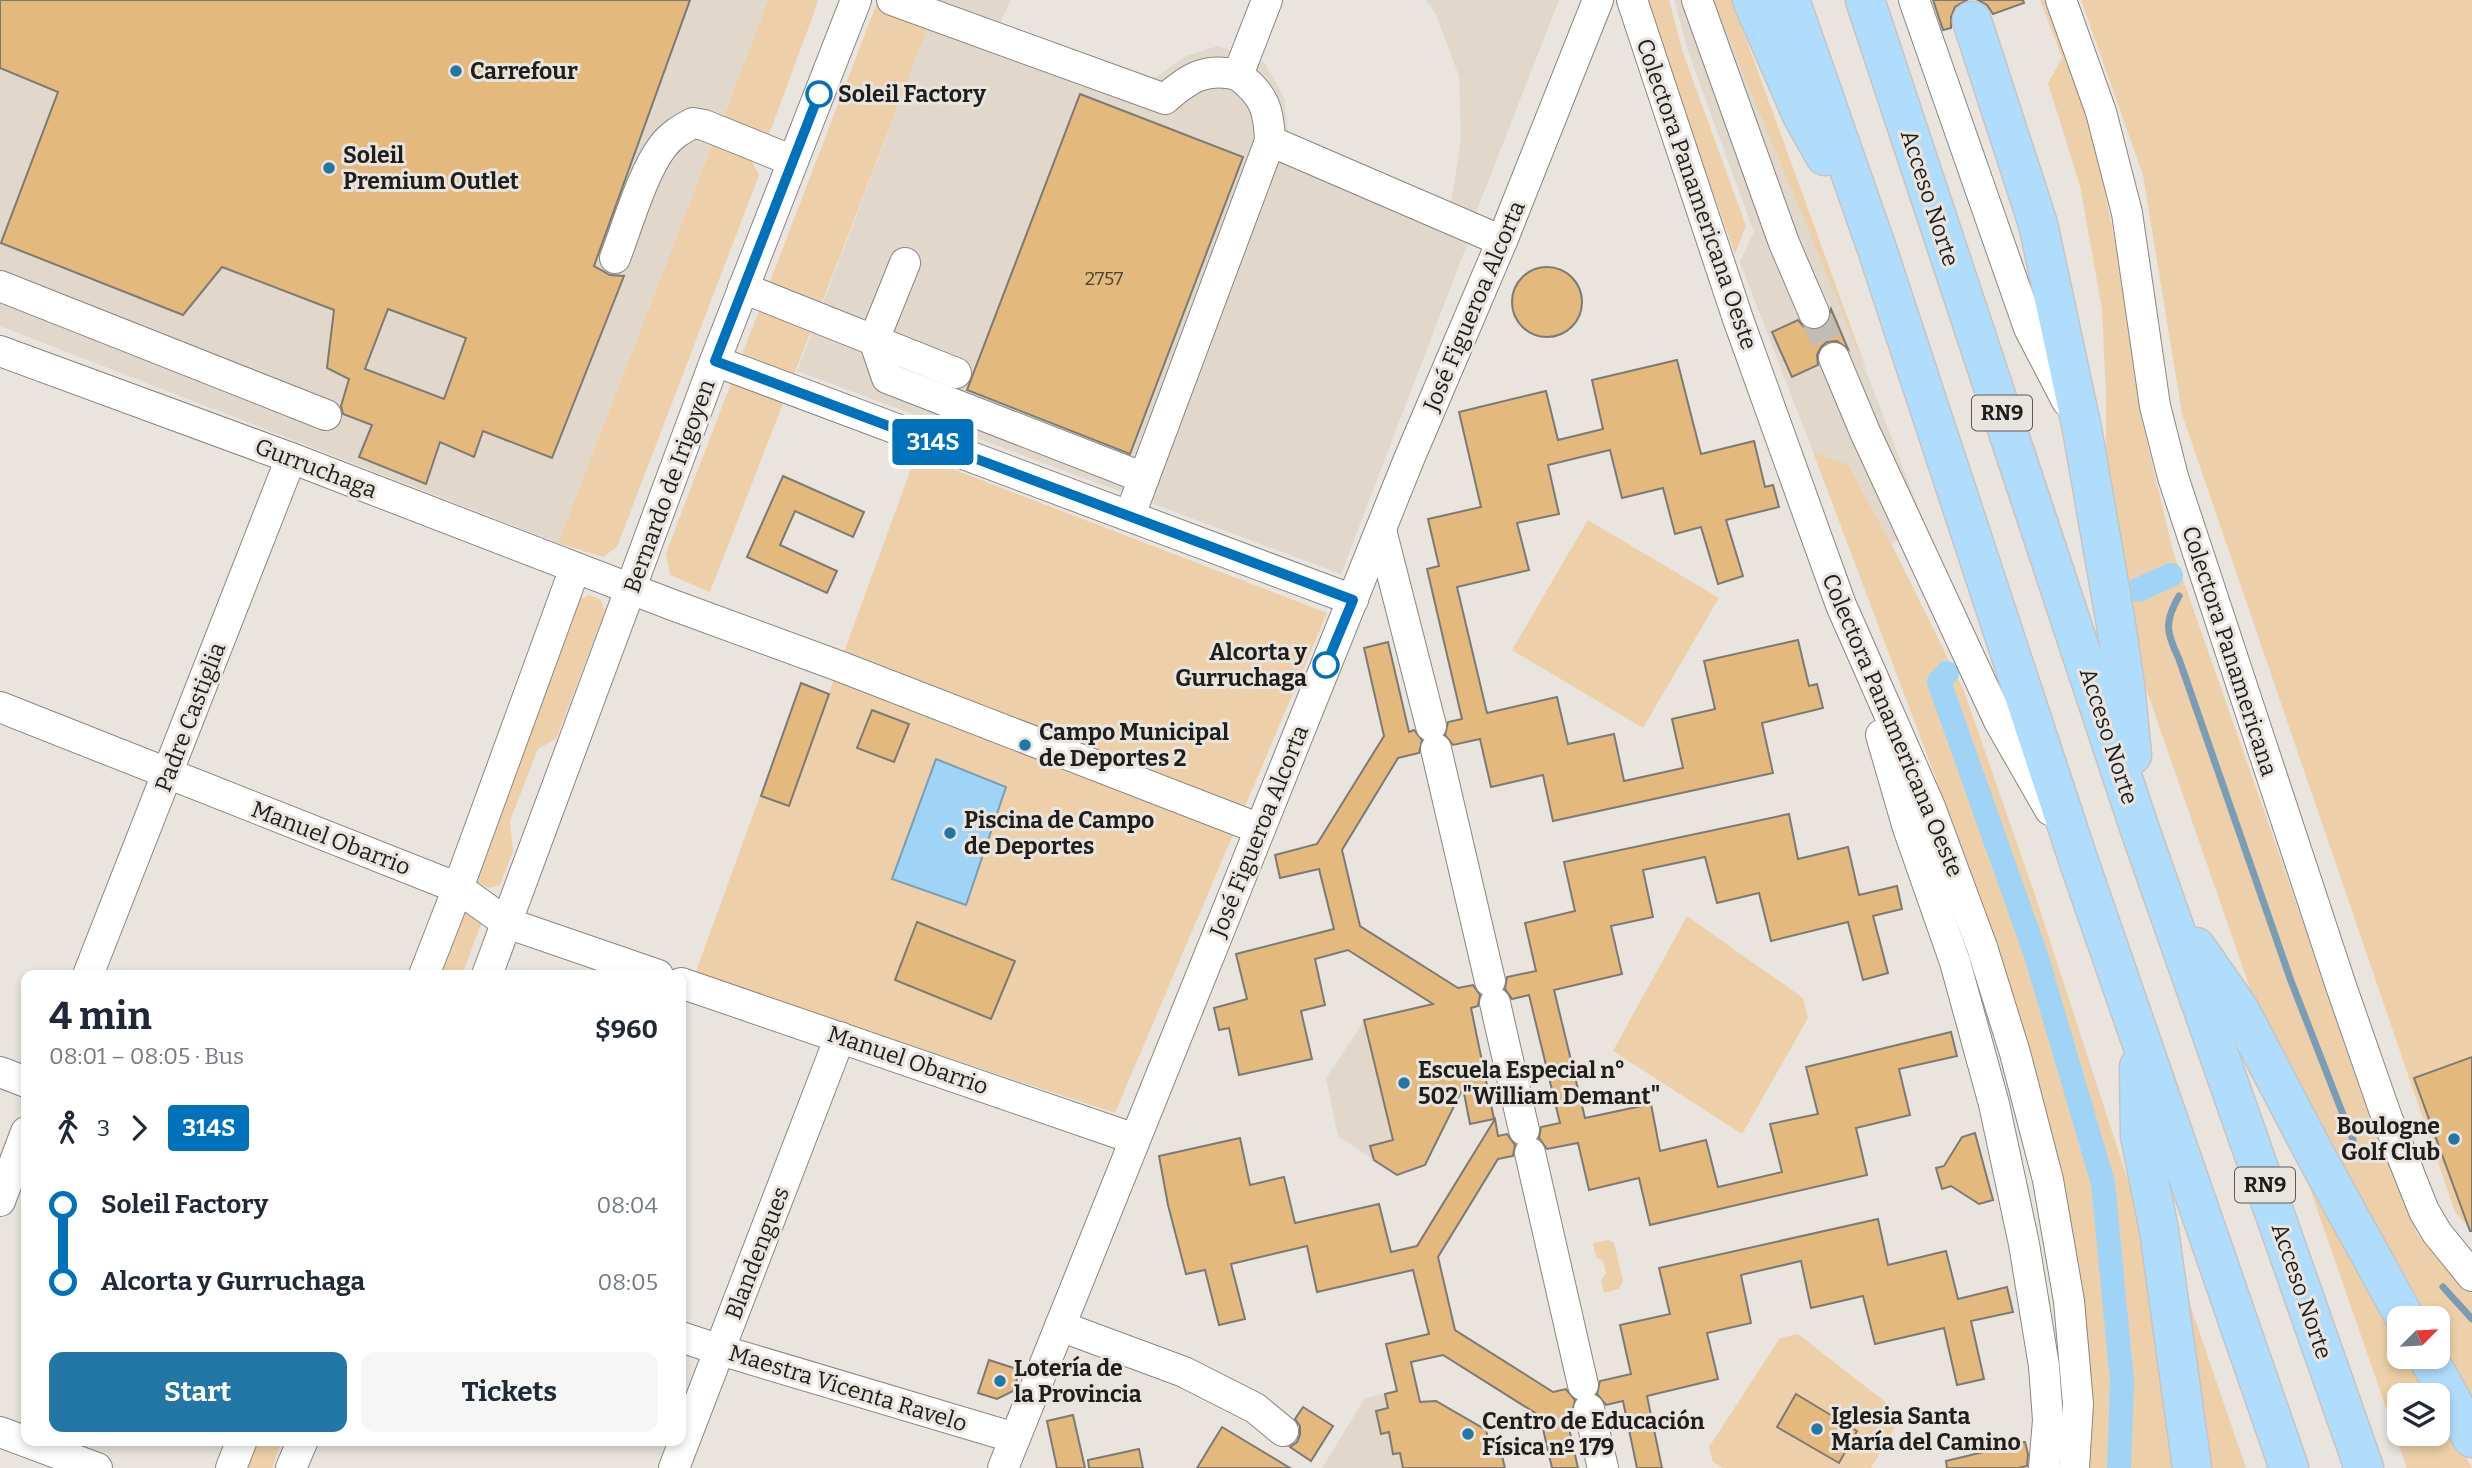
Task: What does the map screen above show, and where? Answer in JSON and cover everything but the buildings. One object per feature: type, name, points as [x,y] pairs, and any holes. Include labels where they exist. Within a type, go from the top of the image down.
[{"type":"highway","points":[[1752,0],[1802,115],[1877,249]]},
{"type":"highway","name":"RN9","points":[[1790,0],[1877,249],[2079,862],[2289,1468]]},
{"type":"highway","name":"Acceso Norte","points":[[1865,0],[2139,827],[2364,1468]]},
{"type":"highway","points":[[1972,21],[2038,224],[2082,429],[2125,686],[2139,827]]},
{"type":"highway","points":[[2165,901],[2239,1009],[2399,1306]]},
{"type":"highway","points":[[2138,1034],[2140,1136],[2159,1230],[2192,1468]]},
{"type":"highway","points":[[2434,1369],[2472,1438]]},
{"type":"street","name":"Bernardo de Irigoyen","points":[[489,970],[715,361],[856,0]]},
{"type":"street","points":[[892,0],[1165,99],[1198,75],[1219,71],[1238,75],[1255,88],[1266,106],[1270,141],[1130,515]]},
{"type":"street","points":[[1238,75],[1267,0]]},
{"type":"street","name":"José Figueroa Alcorta","points":[[1003,1468],[1598,0]]},
{"type":"street","name":"Colectora Panamericana Oeste","points":[[1632,0],[1738,319],[1851,630],[1930,807],[1982,947],[2015,1053],[2048,1180],[2069,1301],[2078,1404],[2074,1468]]},
{"type":"street","points":[[1697,0],[1784,243],[1814,313]]},
{"type":"street","points":[[1914,0],[2029,328],[2082,429]]},
{"type":"street","name":"Colectora Panamericana","points":[[2061,0],[2101,112],[2127,213],[2155,406],[2173,477],[2336,973],[2387,1118],[2424,1211],[2437,1233],[2468,1271]]},
{"type":"street","points":[[615,258],[649,170],[663,145],[678,131],[694,123],[705,125],[793,161]]},
{"type":"street","points":[[1270,141],[1502,241]]},
{"type":"street","points":[[905,263],[874,340],[887,378],[1144,478]]},
{"type":"street","points":[[0,286],[326,415]]},
{"type":"street","points":[[743,288],[956,373]]},
{"type":"street","name":"Gurruchaga","points":[[0,351],[291,458],[1260,829]]},
{"type":"street","points":[[1834,358],[1865,432],[1999,720],[2079,862]]},
{"type":"street","points":[[715,361],[1353,600]]},
{"type":"street","name":"Padre Castiglia","points":[[90,970],[291,458]]},
{"type":"street","points":[[1381,530],[1434,738],[1602,1468]]},
{"type":"street","points":[[426,970],[575,568]]},
{"type":"street","points":[[1851,630],[1908,828],[1955,962],[1994,1104],[2024,1244],[2044,1366],[2048,1420],[2044,1468]]},
{"type":"street","name":"Manuel Obarrio","points":[[0,707],[458,888],[507,923],[643,970]]},
{"type":"street","name":"Manuel Obarrio","points":[[686,984],[1135,1139]]},
{"type":"street","name":"Blandengues","points":[[686,1437],[840,1037]]},
{"type":"street","points":[[0,1072],[21,1080]]},
{"type":"street","points":[[0,1201],[21,1145]]},
{"type":"street","points":[[1060,1326],[1184,1372],[1255,1408],[1283,1431]]},
{"type":"street","name":"Maestra Vicenta Ravelo","points":[[686,1339],[1015,1438]]},
{"type":"street","points":[[0,1432],[21,1440]]},
{"type":"street","points":[[38,1446],[97,1468]]},
{"type":"street","points":[[231,1468],[240,1446]]},
{"type":"street","points":[[291,1468],[300,1446]]},
{"type":"street","name":"Blandengues","points":[[674,1468],[682,1446]]},
{"type":"shaded area","name":"Soleil Premium Outlet","points":[[0,0],[768,0],[558,543],[0,326]]},
{"type":"shaded area","points":[[768,0],[818,2],[768,137],[722,120]]},
{"type":"shaded area","points":[[878,0],[939,0],[710,592],[670,575],[666,553]]},
{"type":"shaded area","points":[[939,0],[1011,0],[1000,23],[1151,81],[1186,56],[1218,46],[1264,62],[1284,97],[1288,132],[1451,203],[1461,139],[1459,76],[1436,15],[1426,0],[1559,0],[1470,228],[1468,242],[1341,574],[797,371]],"holes":[[[1080,94],[1243,157],[1127,461],[965,398]]]},
{"type":"shaded area","points":[[1644,0],[1669,0],[1683,53],[1746,226],[1735,254]]},
{"type":"shaded area","points":[[1674,0],[1717,0],[1806,214],[1923,520],[1914,522],[1892,545],[1848,464],[1813,452],[1740,262],[1754,232],[1689,54]]},
{"type":"shaded area","points":[[1713,0],[1732,0],[1868,374]]},
{"type":"shaded area","points":[[2040,0],[2048,0],[2093,132],[2116,248],[2142,421],[2173,551],[2298,908],[2417,1234],[2472,1294],[2472,1412],[2449,1369],[2450,1306],[2415,1306],[2260,1017],[2135,657],[2106,490],[2102,309],[2080,186],[2048,83],[2062,58]]},
{"type":"shaded area","name":"Boulogne Golf Club","points":[[2081,0],[2472,0],[2472,1231],[2455,1212],[2182,414],[2143,175]]},
{"type":"shaded area","points":[[712,145],[751,160],[759,175],[617,547],[603,557],[558,543]]},
{"type":"shaded area","points":[[1813,452],[1848,464],[1892,545],[1964,691],[2036,898],[2137,1208],[2173,1468],[2086,1468],[2082,1301],[2069,1211],[2009,988],[1935,776]]},
{"type":"shaded area","name":"Campo Municipal de Deportes 2","points":[[916,455],[1327,613],[1115,1113],[695,974],[801,683],[829,693]]},
{"type":"shaded area","points":[[1588,520],[1719,598],[1643,728],[1512,650]]},
{"type":"shaded area","points":[[589,595],[601,600],[605,611],[556,739],[538,749],[510,821],[513,851],[500,885],[489,888],[476,882],[473,868],[580,599]]},
{"type":"shaded area","points":[[465,909],[482,922],[464,970],[439,970]]},
{"type":"shaded area","points":[[1687,916],[1803,998],[1808,1018],[1742,1134],[1613,1051]]},
{"type":"shaded area","points":[[1364,1021],[1417,1031],[1440,1135],[1425,1165],[1397,1175],[1338,1136],[1326,1078]]},
{"type":"shaded area","points":[[2291,1134],[2387,1312],[2387,1369],[2418,1369],[2426,1383],[2387,1383],[2387,1410]]},
{"type":"shaded area","points":[[1608,1240],[1614,1243],[1623,1281],[1619,1289],[1604,1293],[1601,1280],[1606,1273],[1603,1261],[1596,1257],[1593,1243]]},
{"type":"shaded area","points":[[2177,1267],[2246,1468],[2204,1468]]},
{"type":"shaded area","points":[[1798,1334],[1902,1415],[1871,1468],[1723,1468],[1713,1462],[1709,1447],[1780,1338]]},
{"type":"shaded area","points":[[1417,1387],[1420,1401],[1442,1404],[1486,1430],[1490,1447],[1499,1444],[1505,1468],[1322,1468],[1365,1398]]},
{"type":"shaded area","points":[[2450,1427],[2472,1468],[2407,1468],[2399,1446],[2450,1446]]},
{"type":"shaded area","points":[[253,1446],[280,1446],[272,1468],[245,1468]]},
{"type":"water","name":"Piscina de Campo de Deportes","points":[[936,759],[1006,787],[966,905],[892,879]]},
{"type":"waterway","points":[[2138,590],[2171,575]]},
{"type":"waterway","points":[[2179,596],[2169,620],[2171,641],[2291,981],[2360,1158]]},
{"type":"waterway","points":[[1947,673],[1939,682],[2036,955],[2103,1183],[2122,1381],[2119,1468]]},
{"type":"waterway","points":[[2443,1287],[2472,1319]]},
{"type":"tunnel","points":[[1814,313],[1834,358]]},
{"type":"bus line","name":"314S","points":[[819,94],[715,361],[1353,600],[1326,665]]},
{"type":"place","name":"Carrefour","points":[[456,71]]},
{"type":"place","name":"Soleil Factory","points":[[819,94]]},
{"type":"place","name":"Soleil Premium Outlet","points":[[329,168]]},
{"type":"place","name":"Alcorta y Gurruchaga","points":[[1326,665]]},
{"type":"place","name":"Campo Municipal de Deportes 2","points":[[1025,745]]},
{"type":"place","name":"Piscina de Campo de Deportes","points":[[950,833]]},
{"type":"place","name":"Escuela Especial n° 502 \"William Demant\"","points":[[1404,1083]]},
{"type":"place","name":"Boulogne Golf Club","points":[[2454,1139]]},
{"type":"place","name":"Lotería de la Provincia","points":[[1000,1381]]},
{"type":"place","name":"Iglesia Santa María del Camino","points":[[1817,1429]]},
{"type":"place","name":"Centro de Educación Física nº 179","points":[[1468,1434]]}]
